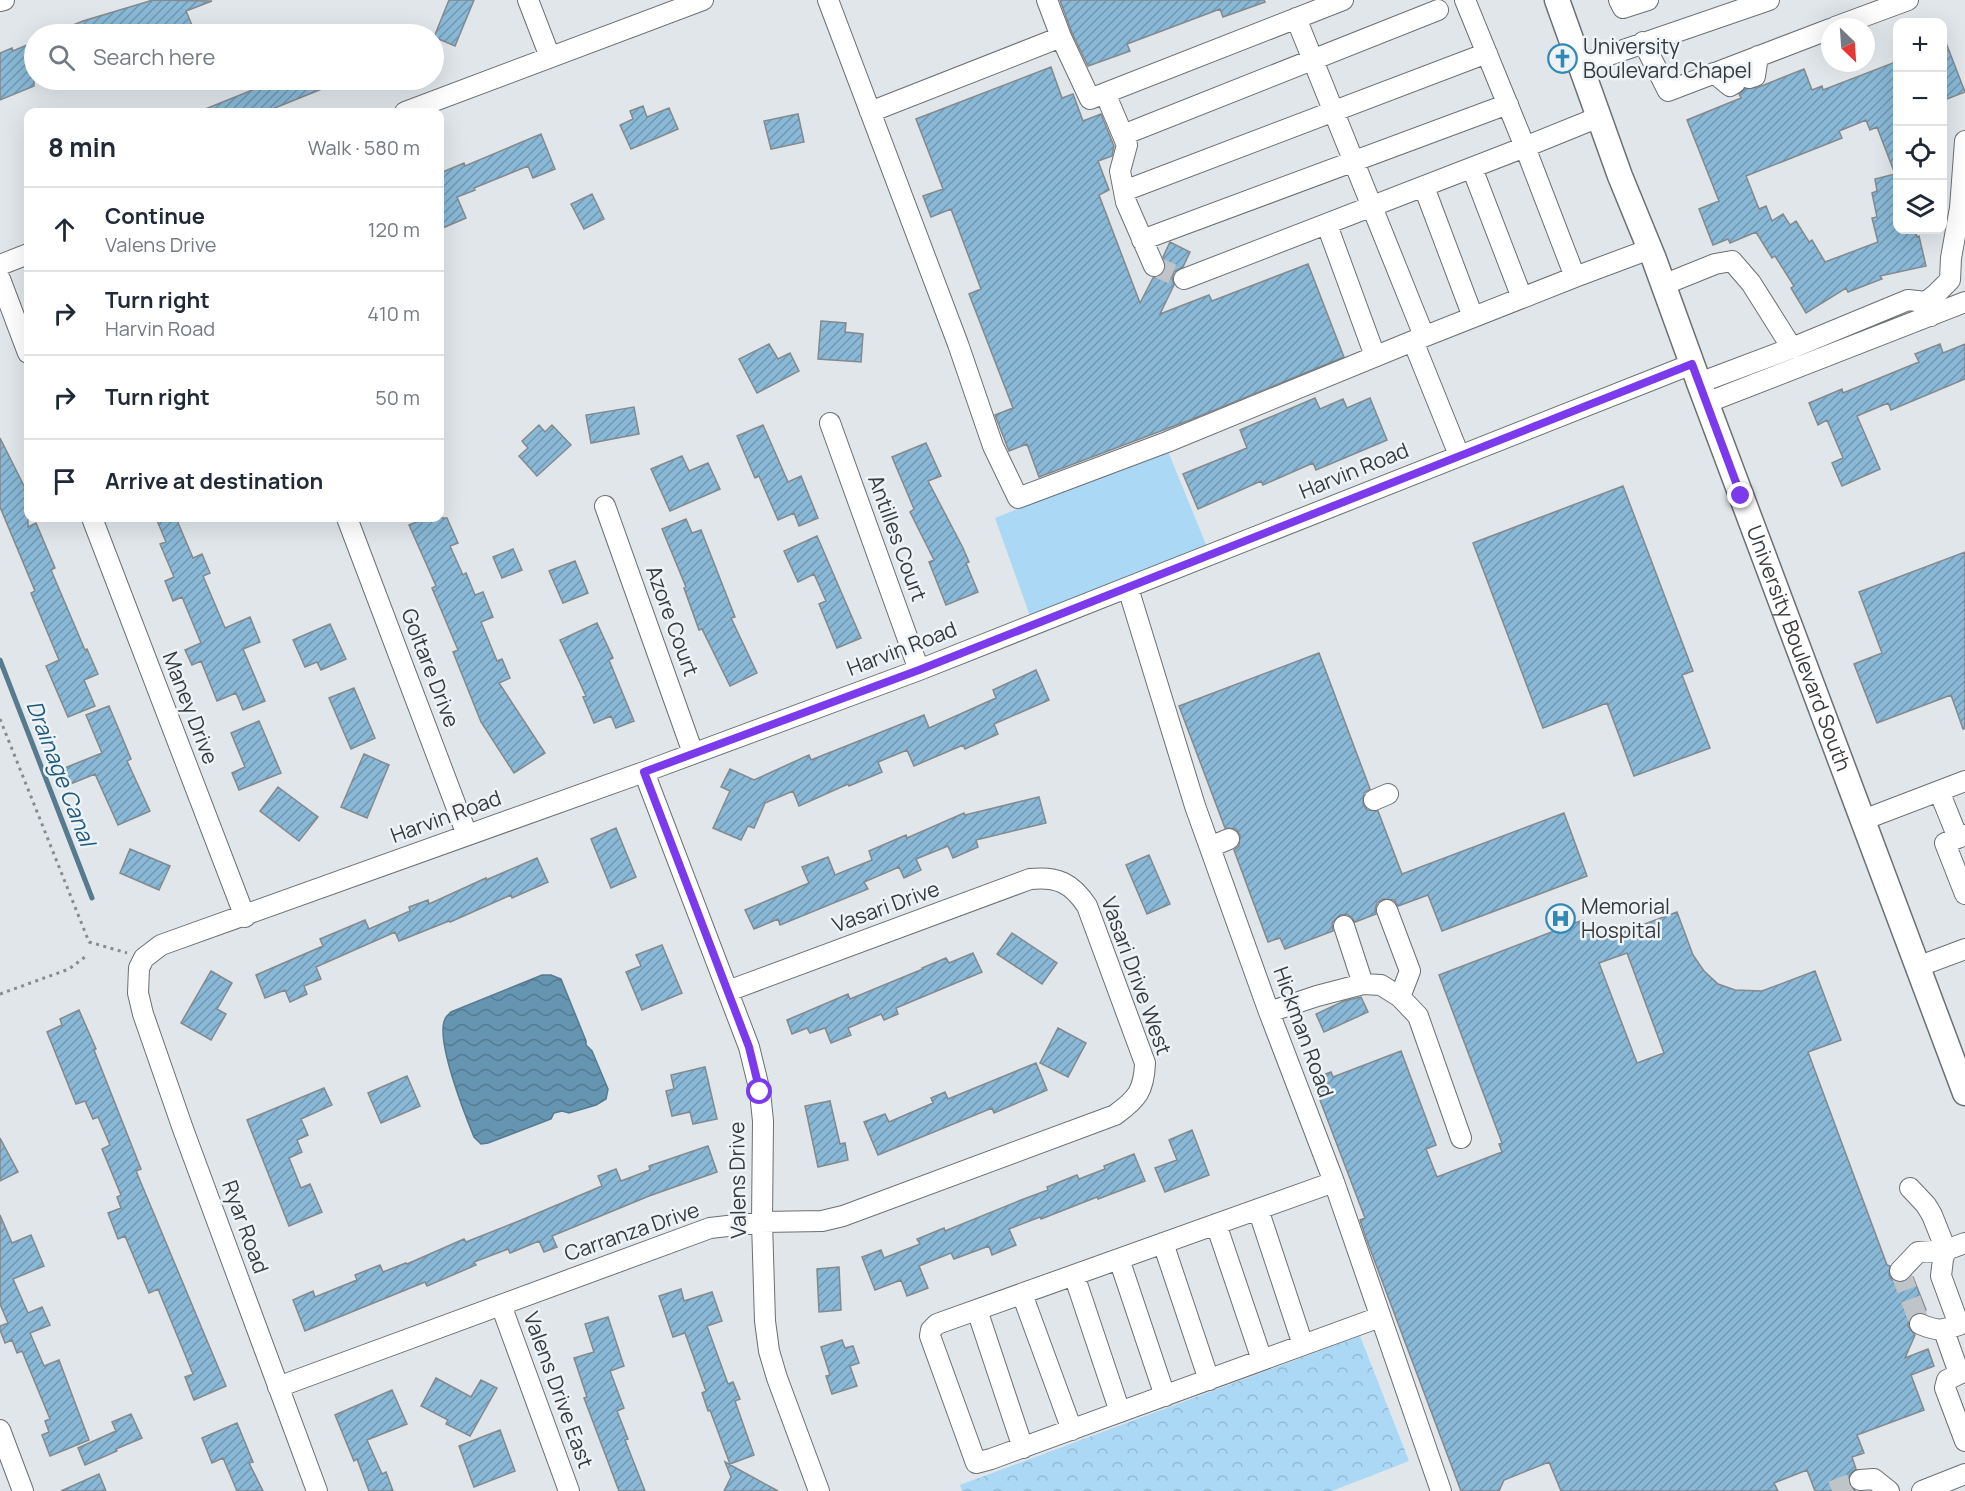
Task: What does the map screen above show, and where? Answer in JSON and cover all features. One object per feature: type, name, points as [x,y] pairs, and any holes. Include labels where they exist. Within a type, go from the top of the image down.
[{"type":"main road","name":"University Boulevard South","points":[[1557,0],[1917,967],[1960,1067],[1965,1094]]},
{"type":"street","points":[[528,0],[550,57]]},
{"type":"street","points":[[416,108],[703,0]]},
{"type":"street","points":[[828,0],[958,344],[993,446],[1018,498],[1167,441],[1418,338],[1650,249]]},
{"type":"street","points":[[1047,0],[1061,37],[1090,99],[1343,0]]},
{"type":"street","points":[[1123,135],[1313,60],[1436,5],[1464,0],[1508,104],[1575,277]]},
{"type":"street","points":[[1619,0],[1623,8],[1648,0]]},
{"type":"street","points":[[1580,64],[1643,42],[1728,6],[1769,0]]},
{"type":"street","points":[[1859,18],[1908,0]]},
{"type":"street","points":[[1296,18],[1372,207],[1459,455]]},
{"type":"street","points":[[1643,42],[1668,91],[1821,32]]},
{"type":"street","points":[[870,112],[1061,37]]},
{"type":"street","points":[[1124,191],[1487,53]]},
{"type":"street","points":[[1714,73],[1730,86],[1755,76],[1758,56]]},
{"type":"street","points":[[1105,93],[1127,145],[1120,171],[1126,202],[1154,266]]},
{"type":"street","points":[[1142,240],[1508,104]]},
{"type":"street","points":[[1184,279],[1599,117]]},
{"type":"street","points":[[1929,309],[1935,295],[1950,280],[1951,258],[1960,208],[1965,141]]},
{"type":"street","points":[[1472,168],[1522,298]]},
{"type":"street","points":[[1424,187],[1473,317]]},
{"type":"street","points":[[1327,225],[1375,356]]},
{"type":"street","points":[[0,265],[24,256]]},
{"type":"street","points":[[1663,285],[1715,264],[1732,261],[1750,283],[1792,348]]},
{"type":"street","points":[[0,279],[24,342]]},
{"type":"street","points":[[1699,384],[1908,300],[1929,309]]},
{"type":"street","points":[[1699,384],[1929,309],[1965,302]]},
{"type":"street","name":"Harvin Road","points":[[141,968],[161,945],[644,772],[919,670],[1459,455],[1699,384]]},
{"type":"street","name":"Antilles Court","points":[[830,423],[919,670]]},
{"type":"street","name":"Azore Court","points":[[605,506],[693,753]]},
{"type":"street","name":"Maney Drive","points":[[94,522],[244,916]]},
{"type":"street","name":"Goltare Drive","points":[[349,522],[467,835]]},
{"type":"street","name":"Hickman Road","points":[[1128,588],[1210,847],[1269,1012],[1334,1182],[1441,1491]]},
{"type":"street","name":"Valens Drive","points":[[644,772],[749,1047],[760,1092],[763,1120],[762,1222],[765,1321],[777,1378],[819,1491]]},
{"type":"street","points":[[1863,820],[1965,781]]},
{"type":"street","points":[[1939,791],[1961,836],[1946,843],[1965,894]]},
{"type":"street","points":[[1210,847],[1229,838]]},
{"type":"street","name":"Vasari Drive","points":[[728,991],[1030,879],[1048,877],[1062,882]]},
{"type":"street","name":"Vasari Drive West","points":[[1062,882],[1078,891],[1087,906],[1145,1063],[1144,1081],[1139,1095]]},
{"type":"street","points":[[1387,910],[1410,971],[1400,997]]},
{"type":"street","points":[[1344,927],[1363,984]]},
{"type":"street","points":[[1917,967],[1965,949]]},
{"type":"street","name":"Ryar Road","points":[[141,968],[138,993],[143,1014],[183,1130],[317,1491]]},
{"type":"street","points":[[1269,1012],[1363,984],[1382,985],[1400,997],[1418,1016],[1461,1137]]},
{"type":"street","name":"Carranza Drive","points":[[278,1387],[686,1235],[710,1228],[762,1222],[822,1221],[843,1216],[1114,1115],[1129,1106],[1139,1095]]},
{"type":"street","points":[[1334,1182],[937,1324],[931,1330],[930,1336],[976,1463],[991,1460],[1380,1317]]},
{"type":"street","points":[[1910,1188],[1932,1215],[1946,1250],[1941,1276],[1959,1325],[1944,1331],[1930,1329],[1920,1324]]},
{"type":"street","points":[[1258,1209],[1303,1345]]},
{"type":"street","points":[[1216,1224],[1262,1360]]},
{"type":"street","points":[[1163,1243],[1209,1380]]},
{"type":"street","points":[[1900,1271],[1918,1252],[1946,1250],[1965,1244]]},
{"type":"street","points":[[1119,1259],[1165,1396]]},
{"type":"street","points":[[1074,1275],[1120,1412]]},
{"type":"street","points":[[1022,1294],[1072,1430]]},
{"type":"street","name":"Valens Drive East","points":[[501,1305],[569,1491]]},
{"type":"street","points":[[976,1310],[1023,1448]]},
{"type":"street","points":[[1944,1331],[1962,1372],[1947,1380],[1946,1388],[1963,1430]]},
{"type":"street","points":[[0,1431],[23,1491]]},
{"type":"street","points":[[1922,1491],[1965,1474]]},
{"type":"street","points":[[1860,1480],[1874,1479],[1888,1491]]},
{"type":"path","points":[[0,719],[89,942],[141,968]]},
{"type":"path","points":[[0,994],[69,969],[85,957]]},
{"type":"green space","points":[[1167,449],[1207,547],[1030,616],[995,518]]},
{"type":"green space","points":[[1360,1336],[1409,1461],[1332,1491],[962,1491],[960,1485]]},
{"type":"water","points":[[542,975],[551,975],[561,979],[586,1045],[592,1051],[608,1089],[606,1099],[596,1105],[569,1113],[562,1111],[554,1113],[551,1119],[481,1144],[474,1137],[452,1077],[444,1043],[445,1019],[451,1012]]},
{"type":"building","points":[[153,0],[212,1],[186,11],[191,24],[76,24]]},
{"type":"building","points":[[449,0],[474,0],[455,46],[444,41],[444,24],[439,24]]},
{"type":"building","points":[[1060,0],[1264,0],[1265,2],[1223,17],[1220,9],[1127,44],[1130,51],[1088,66],[1072,33]]},
{"type":"building","points":[[1947,45],[1965,92],[1947,99]]},
{"type":"building","points":[[24,46],[24,90],[0,100],[0,53],[12,48],[13,51]]},
{"type":"building","points":[[1893,63],[1893,169],[1877,127],[1870,130],[1866,120],[1839,131],[1842,138],[1746,176],[1759,209],[1766,206],[1772,221],[1783,214],[1790,225],[1796,221],[1809,242],[1812,240],[1825,262],[1878,242],[1872,218],[1877,217],[1872,193],[1877,191],[1875,179],[1893,174],[1893,234],[1919,236],[1926,266],[1880,276],[1882,279],[1848,292],[1846,288],[1806,313],[1791,288],[1794,286],[1775,256],[1772,258],[1756,232],[1730,243],[1728,239],[1713,245],[1699,209],[1719,201],[1687,120],[1741,98],[1739,94],[1745,89],[1759,87],[1804,69],[1812,90],[1822,86],[1823,90],[1875,72],[1875,70]]},
{"type":"building","points":[[1051,67],[1062,98],[1073,94],[1083,121],[1101,114],[1114,146],[1112,156],[1098,161],[1109,190],[1099,195],[1140,303],[1153,278],[1164,273],[1166,267],[1163,257],[1170,242],[1190,252],[1183,267],[1174,272],[1172,278],[1174,285],[1160,314],[1209,295],[1212,301],[1308,264],[1344,357],[1190,420],[1039,477],[1027,444],[1009,451],[995,415],[1013,408],[969,294],[981,289],[951,209],[931,217],[923,196],[943,189],[916,119]]},
{"type":"building","points":[[252,90],[319,90],[275,108],[208,108]]},
{"type":"building","points":[[643,106],[647,117],[669,108],[678,129],[631,149],[620,125],[633,119],[630,111]]},
{"type":"building","points":[[798,114],[804,142],[771,149],[764,121]]},
{"type":"building","points":[[541,134],[555,169],[533,178],[528,166],[474,188],[475,190],[457,197],[466,218],[444,227],[444,171],[464,163],[465,166]]},
{"type":"building","points":[[592,194],[604,219],[584,229],[571,204]]},
{"type":"building","points":[[821,321],[846,323],[845,332],[863,334],[861,362],[818,359]]},
{"type":"building","points":[[769,344],[778,359],[790,353],[799,371],[757,393],[739,359]]},
{"type":"building","points":[[1940,344],[1943,353],[1965,344],[1965,379],[1891,410],[1888,403],[1857,416],[1880,469],[1842,486],[1832,463],[1843,458],[1827,420],[1818,425],[1809,403],[1842,389],[1843,393],[1919,362],[1915,354]]},
{"type":"building","points":[[1315,398],[1320,409],[1343,399],[1347,408],[1370,398],[1387,440],[1316,470],[1313,463],[1263,485],[1261,481],[1198,509],[1183,474],[1247,448],[1240,430]]},
{"type":"building","points":[[634,407],[639,434],[591,443],[586,415]]},
{"type":"building","points":[[539,425],[545,432],[552,425],[571,445],[537,476],[519,456],[528,448],[522,441]]},
{"type":"building","points":[[763,425],[788,482],[801,476],[818,518],[799,526],[794,513],[778,520],[759,476],[755,478],[737,436]]},
{"type":"building","points":[[0,438],[24,486],[24,522],[28,522],[28,527],[36,523],[55,568],[51,570],[85,650],[87,649],[98,674],[84,680],[95,706],[68,717],[46,666],[59,660],[31,593],[35,591],[0,507]]},
{"type":"building","points":[[926,443],[941,476],[928,481],[963,548],[969,562],[966,563],[978,592],[946,605],[929,562],[934,560],[910,512],[914,509],[892,457]]},
{"type":"building","points":[[682,456],[689,471],[708,463],[720,489],[670,511],[651,469]]},
{"type":"building","points":[[1623,486],[1693,671],[1682,675],[1710,748],[1634,776],[1607,703],[1543,728],[1473,543]]},
{"type":"building","points":[[444,518],[447,518],[458,543],[450,546],[463,575],[466,573],[475,595],[483,592],[493,617],[481,622],[497,661],[502,659],[510,678],[499,683],[545,753],[514,773],[481,722],[453,652],[458,650],[432,588],[436,586],[409,525],[417,522],[444,522]]},
{"type":"building","points":[[686,519],[692,533],[701,530],[735,617],[731,618],[757,673],[730,686],[702,629],[699,630],[684,588],[686,587],[662,529]]},
{"type":"building","points":[[158,522],[178,522],[193,558],[202,554],[210,573],[203,576],[225,628],[250,617],[260,642],[243,649],[265,701],[243,710],[236,693],[217,701],[201,661],[192,665],[185,650],[201,643],[182,597],[173,601],[165,581],[174,577],[160,544],[166,542]]},
{"type":"building","points":[[817,536],[861,638],[837,648],[819,604],[826,601],[814,574],[798,582],[784,551]]},
{"type":"building","points":[[513,549],[522,570],[502,578],[493,557]]},
{"type":"building","points":[[1965,552],[1965,729],[1963,729],[1951,695],[1877,723],[1854,664],[1882,653],[1859,592]]},
{"type":"building","points":[[575,561],[588,593],[563,603],[549,571]]},
{"type":"building","points":[[597,623],[613,658],[609,660],[634,721],[616,728],[611,716],[594,723],[583,697],[586,696],[560,640]]},
{"type":"building","points":[[330,624],[346,659],[321,670],[317,662],[305,667],[293,640]]},
{"type":"building","points":[[1319,653],[1370,789],[1364,793],[1363,804],[1367,810],[1378,811],[1402,874],[1564,813],[1587,876],[1442,931],[1428,895],[1398,906],[1394,900],[1383,899],[1377,903],[1376,914],[1355,922],[1347,914],[1340,915],[1332,923],[1333,931],[1285,949],[1280,938],[1268,942],[1234,850],[1239,846],[1240,835],[1236,829],[1225,828],[1179,706]]},
{"type":"building","points":[[1036,670],[1049,700],[994,724],[998,734],[965,749],[963,745],[914,766],[907,750],[878,762],[882,772],[799,806],[793,791],[765,803],[754,828],[748,826],[741,840],[713,828],[730,791],[721,787],[730,769],[754,780],[809,755],[811,760],[924,715],[929,728],[996,698],[993,690]]},
{"type":"building","points":[[354,688],[375,738],[351,749],[329,698]]},
{"type":"building","points":[[109,706],[131,759],[127,761],[150,811],[118,825],[95,774],[68,785],[62,769],[102,753],[86,715]]},
{"type":"building","points":[[259,721],[281,773],[239,790],[232,773],[245,767],[231,733]]},
{"type":"building","points":[[364,754],[389,765],[367,818],[341,807]]},
{"type":"building","points":[[278,787],[318,817],[299,841],[260,811]]},
{"type":"building","points":[[1039,797],[1046,823],[976,840],[978,847],[953,858],[948,846],[916,859],[921,870],[904,878],[899,867],[864,882],[868,889],[780,925],[778,919],[754,929],[745,910],[809,883],[802,867],[828,857],[835,875],[872,860],[869,851],[906,835],[907,838],[964,813],[965,815]]},
{"type":"building","points":[[616,828],[636,877],[611,888],[591,839]]},
{"type":"building","points":[[130,849],[170,866],[159,890],[120,873]]},
{"type":"building","points":[[1149,855],[1170,904],[1147,914],[1126,865]]},
{"type":"building","points":[[537,858],[548,882],[399,941],[395,932],[316,967],[321,979],[304,986],[307,994],[290,1002],[285,990],[265,998],[256,975],[323,946],[320,939],[365,920],[369,929],[410,911],[409,907],[428,900],[429,904]]},
{"type":"building","points":[[1677,912],[1693,955],[1704,971],[1718,984],[1735,990],[1762,991],[1815,971],[1841,1040],[1808,1052],[1887,1265],[1890,1266],[1889,1275],[1898,1283],[1913,1277],[1926,1310],[1924,1313],[1913,1314],[1909,1319],[1908,1326],[1915,1335],[1905,1358],[1928,1349],[1934,1366],[1911,1375],[1924,1410],[1857,1435],[1864,1453],[1852,1457],[1856,1469],[1850,1474],[1848,1481],[1855,1491],[1815,1491],[1807,1470],[1774,1483],[1778,1491],[1561,1491],[1549,1462],[1504,1480],[1499,1491],[1461,1491],[1366,1238],[1360,1220],[1365,1218],[1312,1079],[1331,1072],[1333,1077],[1401,1051],[1436,1145],[1426,1149],[1437,1177],[1502,1152],[1499,1144],[1502,1143],[1439,975],[1583,920],[1587,930],[1597,926],[1602,940]],"holes":[[[1627,953],[1664,1053],[1637,1063],[1599,963]]]},
{"type":"building","points":[[1012,933],[1057,963],[1042,984],[997,954]]},
{"type":"building","points":[[662,945],[682,993],[642,1010],[626,972],[641,966],[636,955]]},
{"type":"building","points":[[973,953],[982,972],[896,1008],[898,1014],[884,1020],[881,1014],[848,1028],[851,1035],[831,1043],[825,1028],[810,1033],[807,1028],[792,1034],[787,1020],[848,994],[850,999],[946,958],[949,963]]},
{"type":"building","points":[[211,971],[232,983],[217,1009],[226,1014],[211,1040],[181,1023]]},
{"type":"building","points":[[1361,997],[1368,1012],[1324,1032],[1316,1014],[1344,1001]]},
{"type":"building","points":[[79,1010],[141,1169],[136,1171],[226,1386],[194,1400],[185,1377],[193,1374],[158,1289],[149,1293],[125,1236],[118,1239],[108,1213],[121,1208],[117,1197],[121,1195],[102,1149],[110,1145],[98,1117],[93,1119],[85,1101],[76,1104],[47,1032],[62,1025],[60,1019]]},
{"type":"building","points":[[1058,1028],[1086,1043],[1068,1077],[1040,1063]]},
{"type":"building","points":[[1036,1063],[1047,1090],[994,1113],[992,1108],[878,1155],[864,1122],[885,1114],[889,1122],[933,1103],[931,1098],[945,1092],[948,1099]]},
{"type":"building","points":[[705,1067],[717,1119],[693,1124],[690,1112],[672,1116],[666,1091],[674,1089],[671,1075]]},
{"type":"building","points":[[407,1076],[420,1106],[381,1123],[368,1093]]},
{"type":"building","points":[[324,1088],[332,1105],[301,1119],[308,1135],[297,1140],[302,1152],[289,1158],[301,1188],[310,1184],[322,1212],[289,1226],[247,1120]]},
{"type":"building","points":[[830,1101],[840,1144],[845,1143],[848,1160],[818,1167],[805,1106]]},
{"type":"building","points":[[1192,1130],[1209,1175],[1165,1192],[1155,1168],[1177,1160],[1169,1140]]},
{"type":"building","points":[[0,1138],[18,1172],[0,1181]]},
{"type":"building","points":[[708,1146],[717,1172],[649,1196],[552,1236],[557,1247],[544,1252],[539,1241],[510,1253],[508,1249],[474,1262],[476,1265],[427,1286],[425,1282],[305,1331],[293,1300],[313,1291],[315,1297],[357,1280],[355,1275],[380,1265],[383,1272],[464,1239],[466,1242],[519,1221],[602,1186],[598,1176],[616,1169],[621,1181],[650,1170],[649,1166]]},
{"type":"building","points":[[1134,1154],[1145,1181],[1009,1229],[1016,1245],[992,1255],[989,1246],[954,1259],[951,1253],[919,1266],[928,1288],[907,1296],[901,1280],[875,1290],[862,1257],[881,1250],[884,1258],[920,1244],[917,1239],[944,1228],[945,1231],[1048,1190],[1047,1187],[1077,1175],[1079,1179],[1105,1169],[1104,1166]]},
{"type":"building","points":[[0,1215],[12,1243],[31,1235],[44,1266],[13,1279],[28,1313],[42,1307],[50,1325],[30,1333],[44,1366],[59,1360],[89,1440],[50,1456],[42,1435],[49,1432],[45,1421],[50,1419],[22,1351],[17,1353],[12,1340],[5,1343],[0,1330],[0,1326],[8,1323],[0,1304]]},
{"type":"building","points":[[839,1267],[841,1310],[819,1312],[817,1269]]},
{"type":"building","points":[[681,1289],[684,1301],[712,1292],[722,1321],[707,1326],[728,1384],[733,1382],[740,1399],[735,1401],[754,1455],[730,1464],[710,1410],[708,1411],[702,1393],[706,1391],[685,1333],[673,1337],[659,1296]]},
{"type":"building","points":[[608,1317],[624,1366],[610,1371],[624,1408],[617,1411],[628,1439],[625,1440],[645,1491],[619,1491],[584,1398],[587,1397],[574,1358],[594,1352],[585,1324]]},
{"type":"building","points":[[842,1340],[845,1348],[853,1346],[859,1363],[850,1366],[857,1386],[832,1394],[826,1376],[830,1375],[821,1347]]},
{"type":"building","points":[[436,1378],[471,1397],[481,1380],[497,1388],[470,1436],[446,1424],[448,1420],[421,1406]]},
{"type":"building","points":[[392,1390],[407,1424],[367,1440],[382,1474],[386,1472],[393,1491],[369,1491],[357,1459],[354,1461],[335,1415]]},
{"type":"building","points":[[131,1414],[142,1438],[85,1465],[78,1448],[116,1431],[112,1422]]},
{"type":"building","points":[[237,1423],[253,1462],[249,1463],[263,1491],[237,1491],[223,1458],[212,1463],[202,1438]]},
{"type":"building","points":[[500,1430],[515,1471],[474,1487],[459,1446]]},
{"type":"building","points":[[725,1462],[778,1491],[724,1491],[731,1477]]},
{"type":"building","points":[[99,1474],[106,1491],[61,1491]]},
{"type":"waterway","name":"Drainage Canal","points":[[0,660],[92,898]]},
{"type":"tunnel","points":[[1154,266],[1184,279]]},
{"type":"tunnel","points":[[1900,1271],[1920,1324]]},
{"type":"tunnel","points":[[1832,1491],[1860,1480]]},
{"type":"place","name":"University Boulevard Chapel","points":[[1562,59]]},
{"type":"place","name":"Memorial Hospital","points":[[1560,919]]},
{"type":"route","points":[[760,1092],[749,1047],[644,772],[919,670],[1692,364],[1741,496]]}]
